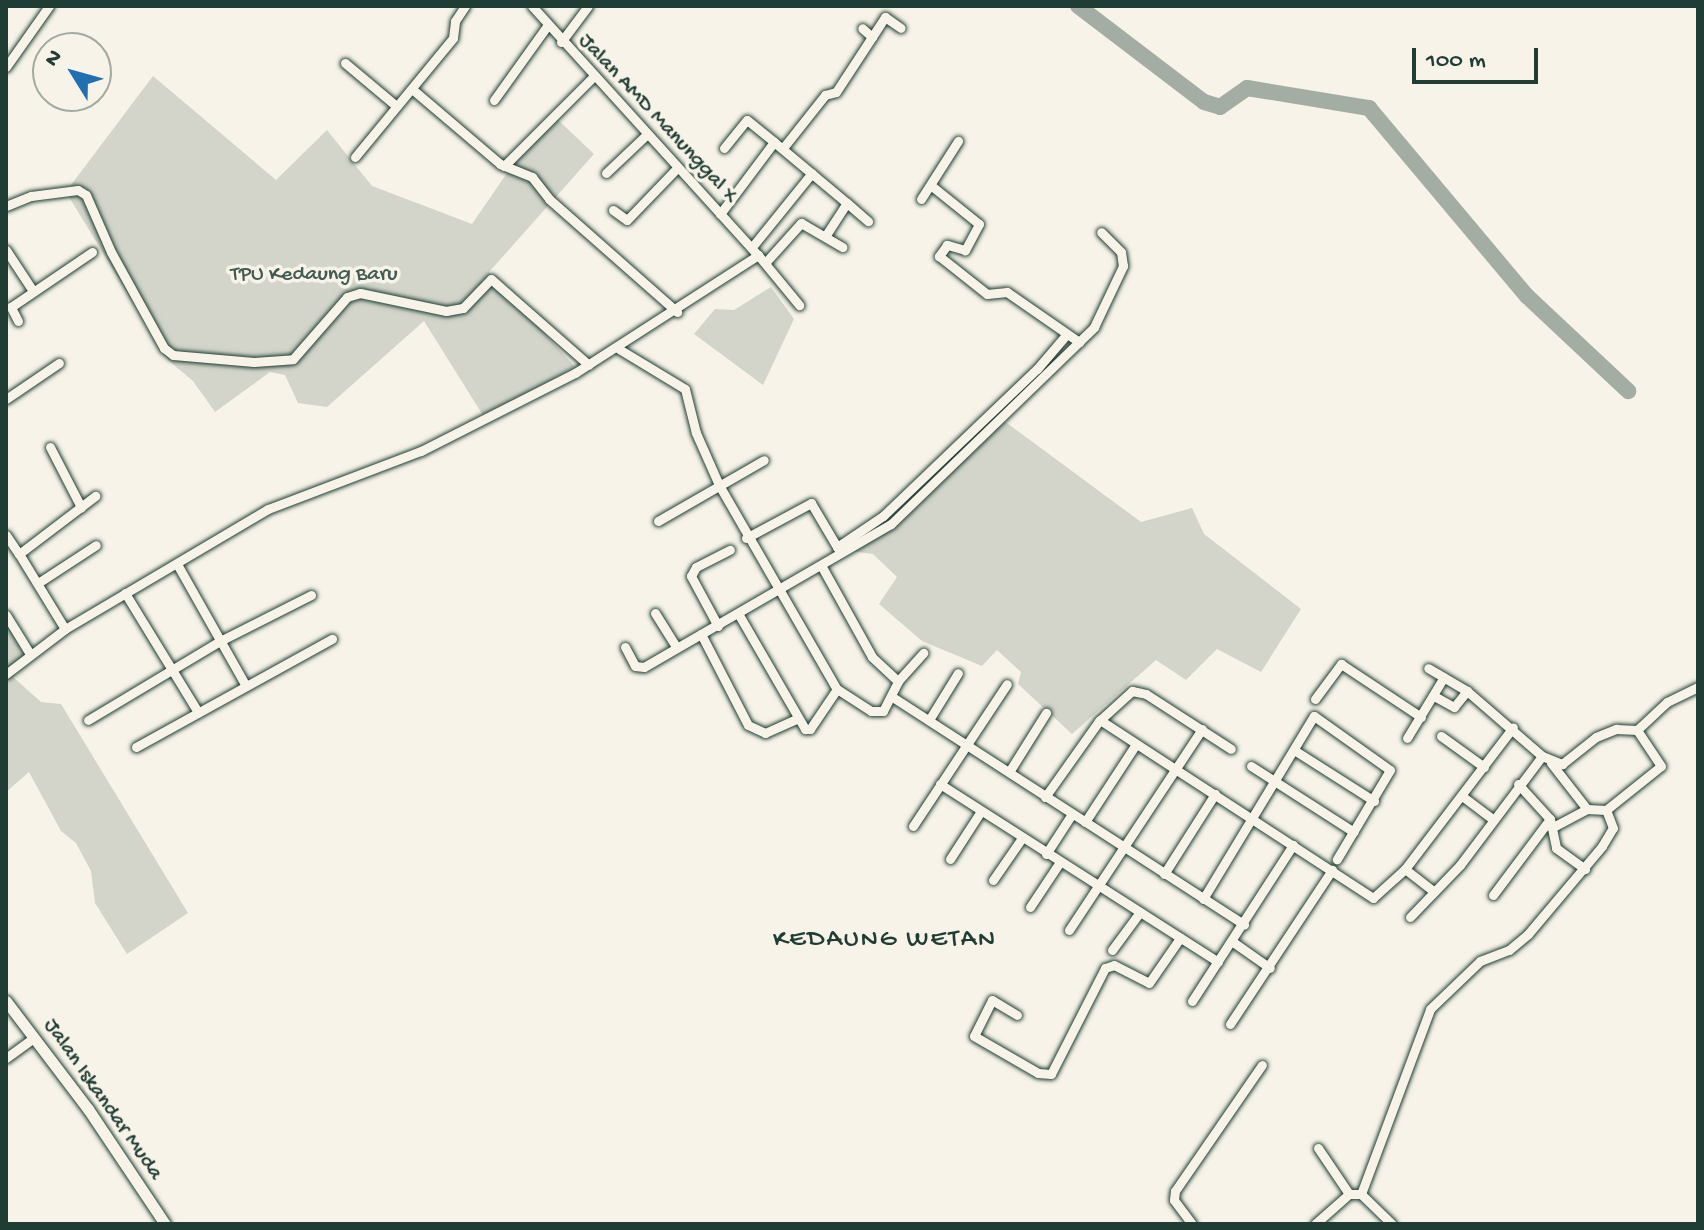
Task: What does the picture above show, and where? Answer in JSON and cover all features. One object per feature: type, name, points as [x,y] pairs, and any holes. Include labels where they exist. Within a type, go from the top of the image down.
[{"type":"street","points":[[355,157],[453,38],[455,21],[465,6]]},
{"type":"street","name":"Jalan AMD Manunggal X","points":[[532,6],[676,169],[758,255],[799,305]]},
{"type":"street","points":[[561,42],[588,6]]},
{"type":"street","points":[[6,67],[49,7]]},
{"type":"street","points":[[720,214],[825,95],[836,92],[885,17],[901,28]]},
{"type":"street","points":[[494,100],[547,26]]},
{"type":"street","points":[[862,28],[872,37]]},
{"type":"street","points":[[345,63],[395,105]]},
{"type":"street","points":[[504,166],[593,77]]},
{"type":"street","points":[[412,89],[504,166],[532,177],[549,199],[677,312]]},
{"type":"street","points":[[724,148],[747,120],[868,221]]},
{"type":"street","points":[[606,173],[646,135]]},
{"type":"street","points":[[921,199],[933,187],[958,141]]},
{"type":"street","points":[[613,210],[627,220],[676,169]]},
{"type":"street","points":[[758,255],[812,173]]},
{"type":"street","points":[[933,187],[979,224],[965,250],[947,245],[939,256],[987,294],[1007,292],[1079,342]]},
{"type":"street","points":[[6,206],[31,196],[68,192],[88,198],[111,252],[164,348],[173,355],[254,362],[293,359],[347,297],[360,293],[446,311],[463,308],[486,282],[496,280],[589,365]]},
{"type":"street","points":[[826,235],[847,203]]},
{"type":"street","points":[[6,674],[65,629],[271,508],[421,451],[619,349],[677,312],[801,223],[842,247]]},
{"type":"street","points":[[839,551],[891,524],[1100,318],[1123,266],[1121,252],[1101,232]]},
{"type":"street","points":[[6,250],[33,291]]},
{"type":"street","points":[[18,321],[11,307],[92,252]]},
{"type":"street","points":[[625,647],[639,668],[822,567],[883,516],[1037,369],[1066,335]]},
{"type":"street","points":[[619,349],[685,389],[696,433],[719,485],[746,538],[837,689],[871,711],[883,711],[894,698],[898,681],[923,653]]},
{"type":"street","points":[[6,399],[59,363]]},
{"type":"street","points":[[50,447],[81,507]]},
{"type":"street","points":[[658,521],[764,460]]},
{"type":"street","points":[[19,554],[95,496]]},
{"type":"street","points":[[746,538],[811,503],[839,551]]},
{"type":"street","points":[[6,535],[65,629]]},
{"type":"street","points":[[38,583],[96,545]]},
{"type":"street","points":[[718,626],[691,576],[700,564],[730,550]]},
{"type":"street","points":[[177,564],[246,686]]},
{"type":"street","points":[[822,567],[872,657],[898,681]]},
{"type":"street","points":[[125,593],[198,712]]},
{"type":"street","points":[[88,720],[220,641],[311,595]]},
{"type":"street","points":[[655,613],[676,647]]},
{"type":"street","points":[[6,615],[30,654]]},
{"type":"street","points":[[739,615],[796,719],[810,729],[837,689]]},
{"type":"street","points":[[701,634],[748,725],[765,733],[796,719]]},
{"type":"street","points":[[136,747],[332,639]]},
{"type":"street","points":[[1315,699],[1341,664],[1421,717]]},
{"type":"street","points":[[1428,668],[1467,691],[1513,727],[1575,788],[1587,809]]},
{"type":"street","points":[[929,720],[958,673]]},
{"type":"street","points":[[1407,738],[1444,677]]},
{"type":"street","points":[[913,826],[1007,684]]},
{"type":"street","points":[[1542,756],[1562,764],[1596,737],[1616,729],[1637,730],[1667,702],[1698,687]]},
{"type":"street","points":[[1045,797],[1100,720],[1136,690],[1231,749]]},
{"type":"street","points":[[1434,696],[1454,707],[1467,691]]},
{"type":"street","points":[[894,698],[1244,924]]},
{"type":"street","points":[[1009,772],[1046,713]]},
{"type":"street","points":[[1203,899],[1278,783],[1315,716],[1390,770],[1337,859]]},
{"type":"street","points":[[1100,720],[1373,898],[1405,869],[1513,727]]},
{"type":"street","points":[[1069,930],[1202,729]]},
{"type":"street","points":[[1493,895],[1551,823],[1587,809],[1606,810],[1661,766],[1637,730]]},
{"type":"street","points":[[1441,736],[1484,767]]},
{"type":"street","points":[[1085,822],[1136,744]]},
{"type":"street","points":[[1294,750],[1374,801]]},
{"type":"street","points":[[1410,917],[1434,892],[1542,756]]},
{"type":"street","points":[[1251,766],[1354,832]]},
{"type":"street","points":[[940,784],[1218,962]]},
{"type":"street","points":[[1518,784],[1551,823],[1556,848],[1585,869]]},
{"type":"street","points":[[1164,874],[1215,794]]},
{"type":"street","points":[[1462,796],[1492,819]]},
{"type":"street","points":[[1361,1194],[1437,997],[1480,961],[1519,942],[1585,869],[1613,828],[1606,810]]},
{"type":"street","points":[[950,859],[981,811]]},
{"type":"street","points":[[1046,854],[1072,814]]},
{"type":"street","points":[[993,880],[1022,838]]},
{"type":"street","points":[[1192,1001],[1293,845]]},
{"type":"street","points":[[1030,907],[1060,862]]},
{"type":"street","points":[[1405,869],[1434,892]]},
{"type":"street","points":[[1230,1024],[1270,968],[1332,870]]},
{"type":"street","points":[[1112,950],[1140,912]]},
{"type":"street","points":[[1017,1015],[992,1000],[974,1036],[1038,1073],[1051,1074],[1105,968],[1114,965],[1149,983],[1180,938]]},
{"type":"street","points":[[1233,942],[1270,968]]},
{"type":"street","name":"Jalan Iskandar Muda","points":[[6,1001],[165,1224]]},
{"type":"street","points":[[6,1058],[34,1038]]},
{"type":"street","points":[[1192,1224],[1174,1200],[1175,1191],[1262,1065]]},
{"type":"street","points":[[1318,1148],[1349,1194]]},
{"type":"street","points":[[1315,1224],[1349,1194],[1361,1194],[1392,1224]]},
{"type":"green space","name":"TPU Kedaung Baru","points":[[153,76],[276,180],[327,130],[372,186],[472,224],[516,160],[557,119],[594,154],[489,272],[575,367],[484,417],[424,321],[327,407],[298,403],[285,375],[270,372],[215,412],[193,381],[169,361],[69,197],[71,185]]},
{"type":"green space","points":[[771,287],[794,319],[763,385],[694,334],[715,309],[734,310]]},
{"type":"green space","points":[[996,415],[1141,522],[1192,508],[1204,534],[1301,609],[1261,672],[1217,649],[1186,680],[1156,660],[1072,734],[1018,684],[1021,672],[997,650],[982,666],[922,641],[879,604],[897,577],[873,554],[842,550],[879,529]]},
{"type":"green space","points":[[6,623],[27,658],[13,677],[41,702],[61,704],[188,913],[127,954],[95,903],[91,871],[76,843],[61,831],[29,772],[6,792]]},
{"type":"waterway","points":[[1078,6],[1204,102],[1220,107],[1247,88],[1369,108],[1527,296],[1628,391]]},
{"type":"district","name":"KEDAUNG WETAN","points":[[885,941]]}]
